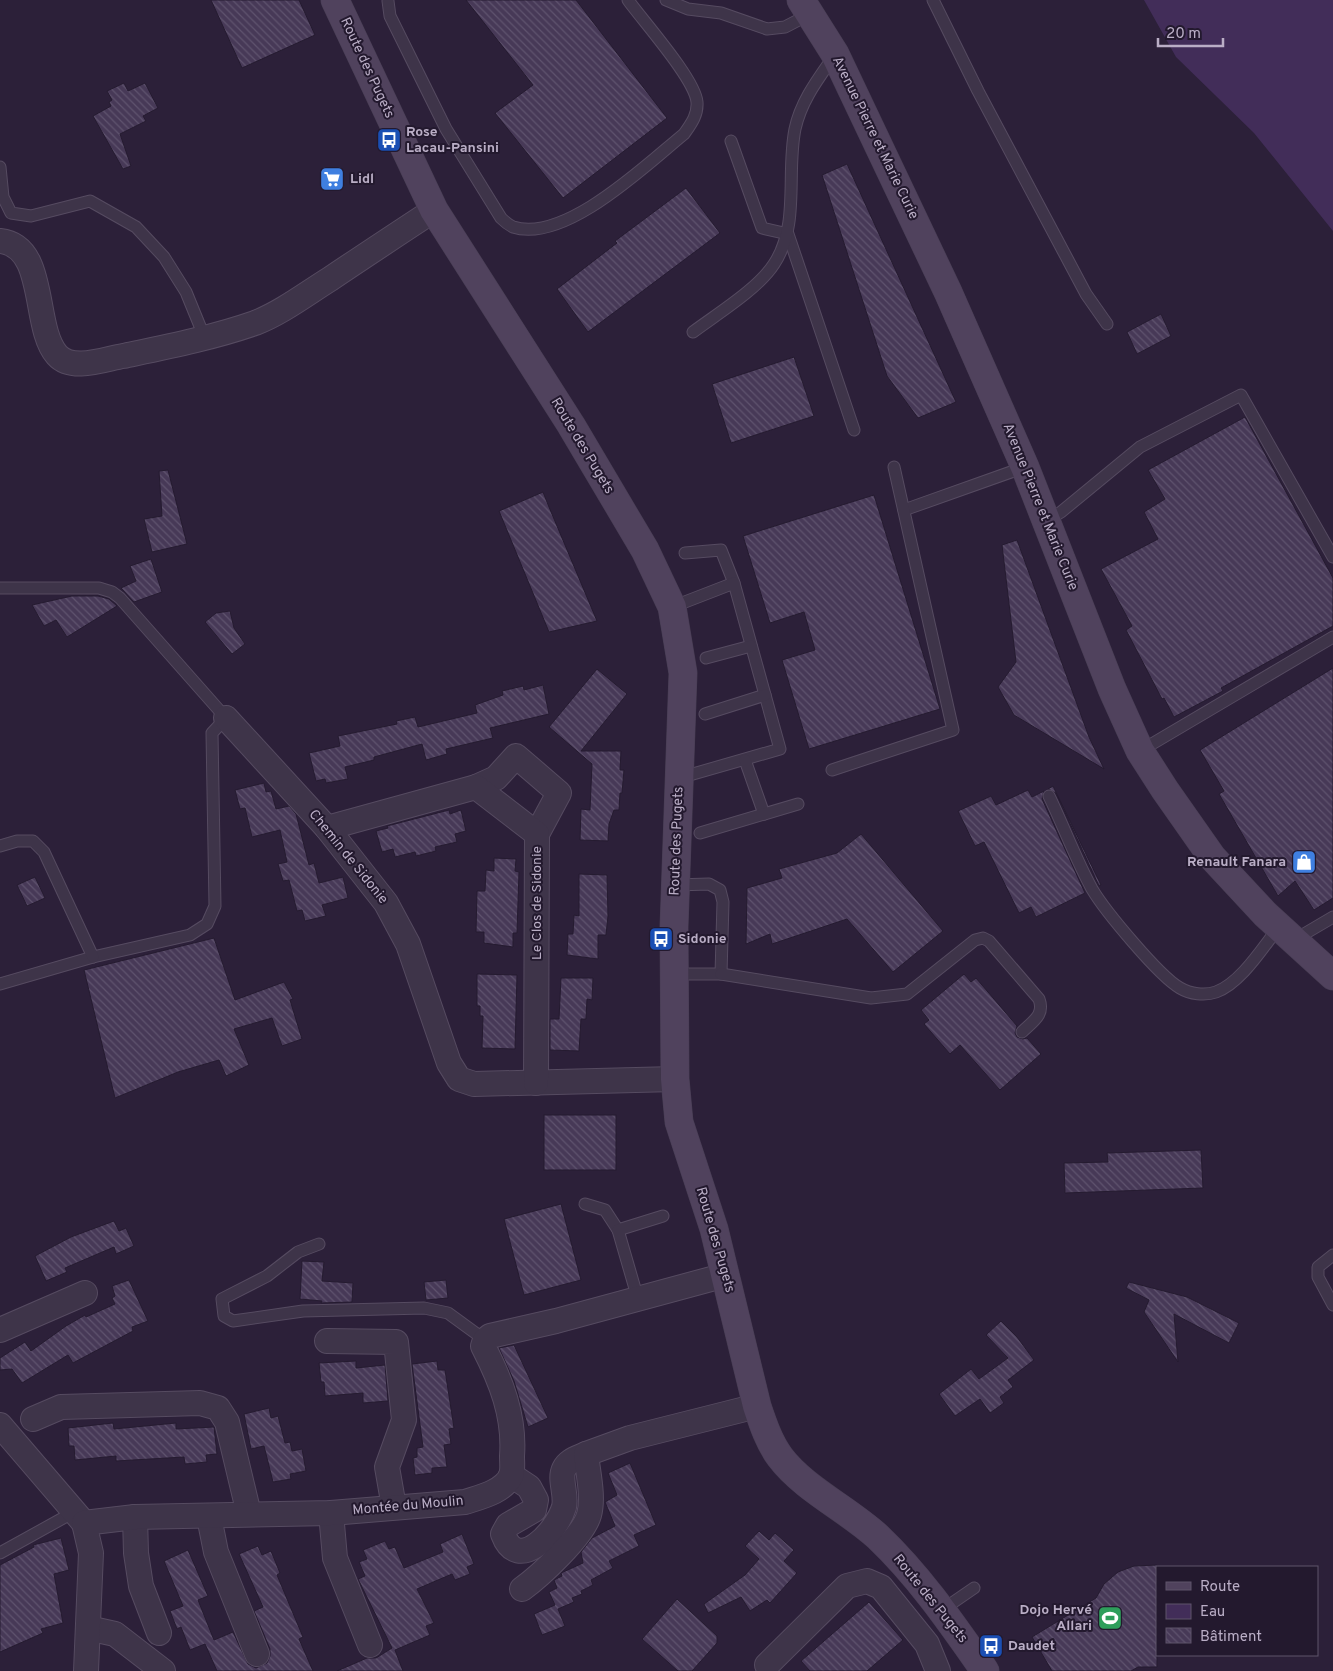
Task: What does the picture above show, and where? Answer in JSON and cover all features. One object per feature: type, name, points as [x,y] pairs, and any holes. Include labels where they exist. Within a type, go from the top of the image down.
[{"type":"main road","name":"Route des Pugets","points":[[335,0],[434,210],[571,425],[645,550],[672,607],[683,673],[673,974],[675,1079],[679,1122],[726,1275],[757,1406],[766,1434],[781,1458],[806,1481],[876,1536],[909,1569],[942,1610],[985,1671]]},
{"type":"main road","name":"Avenue Pierre et Marie Curie","points":[[805,7],[835,54],[917,223],[1025,467],[1112,690],[1140,750],[1165,790],[1212,857],[1279,938],[1333,976]]},
{"type":"street","points":[[0,240],[10,242],[24,253],[30,265],[50,342],[57,356],[66,362],[88,363],[256,322],[296,301],[434,210]]},
{"type":"street","name":"Chemin de Sidonie","points":[[226,718],[328,828],[386,904],[408,944],[449,1064],[459,1079],[474,1084],[675,1079]]},
{"type":"street","points":[[328,828],[476,787],[496,778],[516,756],[559,792],[537,834]]},
{"type":"street","name":"Le Clos de Sidonie","points":[[476,787],[537,834],[536,1083]]},
{"type":"street","points":[[726,1275],[490,1336],[485,1340],[483,1346],[496,1373],[511,1417],[514,1436],[511,1475],[529,1487],[536,1500],[534,1510],[508,1525],[502,1534],[507,1544],[515,1551],[526,1551],[541,1541],[561,1516],[564,1504],[563,1470],[569,1462],[630,1438],[757,1406]]},
{"type":"street","points":[[0,1330],[85,1293]]},
{"type":"street","points":[[327,1341],[396,1342],[404,1420],[387,1467],[394,1507]]},
{"type":"street","points":[[33,1419],[61,1407],[200,1402],[218,1408],[227,1422],[249,1514]]},
{"type":"street","points":[[0,1425],[79,1518],[91,1552],[86,1671]]},
{"type":"street","points":[[522,1589],[538,1578],[584,1527],[589,1515],[591,1497],[586,1454]]},
{"type":"street","name":"Montée du Moulin","points":[[79,1518],[209,1517],[249,1514],[331,1513],[465,1502],[484,1496],[502,1486],[511,1475]]},
{"type":"street","points":[[331,1513],[335,1558],[370,1645]]},
{"type":"street","points":[[135,1517],[136,1553],[141,1586],[159,1633]]},
{"type":"street","points":[[209,1517],[216,1552],[256,1654]]},
{"type":"street","points":[[767,1664],[847,1586],[867,1581],[881,1587],[927,1644],[938,1671]]},
{"type":"street","points":[[88,1628],[115,1634],[163,1671]]},
{"type":"lane","points":[[389,0],[390,16],[446,129],[500,218],[512,227],[534,229],[565,220],[596,205],[684,134],[694,118],[697,102],[692,84],[628,0]]},
{"type":"lane","points":[[666,0],[688,9],[721,13],[767,30],[785,27],[805,7]]},
{"type":"lane","points":[[933,0],[978,91],[1086,294],[1107,324]]},
{"type":"lane","points":[[693,332],[744,294],[774,264],[788,234],[795,129],[808,93],[835,54]]},
{"type":"lane","points":[[731,141],[762,228],[788,234]]},
{"type":"lane","points":[[0,167],[3,197],[11,213],[31,216],[90,201],[136,227],[164,257],[186,292],[204,336]]},
{"type":"lane","points":[[788,234],[854,430]]},
{"type":"lane","points":[[1046,521],[1061,512],[1140,447],[1241,395],[1333,557]]},
{"type":"lane","points":[[832,770],[952,730],[894,467]]},
{"type":"lane","points":[[904,510],[1025,467]]},
{"type":"lane","points":[[679,778],[780,749],[734,583],[721,550],[684,553]]},
{"type":"lane","points":[[672,607],[734,583]]},
{"type":"lane","name":"Chemin de Sidonie","points":[[0,588],[99,588],[112,592],[120,598],[226,718]]},
{"type":"lane","points":[[1140,750],[1333,637]]},
{"type":"lane","points":[[706,658],[751,646]]},
{"type":"lane","points":[[705,714],[765,696]]},
{"type":"lane","points":[[0,984],[93,958],[190,935],[207,924],[215,906],[212,733],[226,718]]},
{"type":"lane","points":[[745,760],[764,814]]},
{"type":"lane","points":[[1050,796],[1092,889],[1106,910],[1167,979],[1180,989],[1196,994],[1215,992],[1232,983],[1279,938],[1333,917]]},
{"type":"lane","points":[[700,833],[798,804]]},
{"type":"lane","points":[[0,846],[17,841],[33,841],[44,852],[93,958]]},
{"type":"lane","points":[[675,885],[709,884],[720,890],[723,902],[722,974]]},
{"type":"lane","points":[[673,974],[722,974],[871,998],[890,997],[907,994],[975,940],[983,938],[989,941],[1039,999],[1043,1008],[1040,1015],[1022,1032]]},
{"type":"lane","points":[[585,1204],[605,1210],[618,1230],[638,1299]]},
{"type":"lane","points":[[618,1230],[663,1216]]},
{"type":"lane","points":[[319,1244],[298,1252],[267,1276],[222,1299],[224,1316],[233,1321],[303,1311],[424,1308],[448,1313],[485,1340]]},
{"type":"lane","points":[[1333,1255],[1318,1267],[1318,1277],[1333,1306]]},
{"type":"lane","points":[[0,1553],[79,1518]]},
{"type":"lane","points":[[942,1610],[974,1588]]},
{"type":"water","points":[[1144,0],[1333,0],[1333,231],[1254,133],[1176,57]]},
{"type":"building","points":[[211,0],[299,0],[315,35],[242,68]]},
{"type":"building","points":[[466,0],[576,0],[667,118],[563,198],[495,113],[533,85]]},
{"type":"building","points":[[124,83],[128,91],[145,83],[158,108],[143,116],[146,121],[120,134],[131,166],[123,169],[93,116],[111,106],[109,102],[112,100],[107,91]]},
{"type":"building","points":[[847,164],[956,402],[918,418],[887,376],[822,175]]},
{"type":"building","points":[[686,188],[720,233],[588,332],[557,289],[617,243],[615,241]]},
{"type":"building","points":[[1161,314],[1171,336],[1137,354],[1127,332]]},
{"type":"building","points":[[794,357],[814,416],[731,443],[712,384]]},
{"type":"building","points":[[1245,417],[1333,578],[1333,626],[1221,688],[1223,691],[1174,717],[1164,698],[1162,699],[1126,630],[1132,626],[1101,569],[1158,539],[1144,512],[1165,499],[1148,470]]},
{"type":"building","points":[[168,470],[187,544],[152,552],[144,519],[162,516],[159,471]]},
{"type":"building","points":[[543,492],[597,621],[549,632],[499,511]]},
{"type":"building","points":[[874,495],[940,709],[809,749],[782,660],[815,650],[804,612],[770,623],[743,536]]},
{"type":"building","points":[[1017,540],[1089,737],[1104,769],[1014,715],[998,687],[1016,662],[1002,545]]},
{"type":"building","points":[[151,559],[162,592],[134,602],[121,588],[136,581],[130,566]]},
{"type":"building","points":[[72,596],[98,596],[109,599],[117,606],[67,637],[56,620],[44,626],[32,605]]},
{"type":"building","points":[[230,611],[234,628],[245,644],[232,654],[205,622],[216,613]]},
{"type":"building","points":[[1333,668],[1333,898],[1314,910],[1295,881],[1278,896],[1219,794],[1224,791],[1200,750]]},
{"type":"building","points":[[597,669],[627,694],[581,751],[621,751],[620,770],[624,770],[622,793],[620,793],[619,810],[614,810],[609,824],[608,841],[580,840],[581,809],[590,810],[592,764],[549,727]]},
{"type":"building","points":[[543,685],[549,714],[490,728],[493,738],[446,749],[447,754],[426,760],[422,744],[374,757],[374,760],[345,767],[348,779],[326,783],[325,779],[316,781],[309,753],[340,746],[338,736],[397,724],[396,721],[415,717],[418,727],[477,713],[475,705],[503,695],[502,691],[523,686],[524,690]]},
{"type":"building","points":[[264,783],[266,792],[271,791],[276,809],[289,806],[296,814],[309,865],[314,863],[319,883],[343,877],[348,898],[322,905],[326,916],[305,921],[302,910],[297,911],[289,880],[283,881],[278,864],[287,862],[280,830],[252,837],[245,808],[240,809],[235,790]]},
{"type":"building","points":[[1053,786],[1101,885],[1099,886],[1056,793],[1048,789]]},
{"type":"building","points":[[1028,790],[1032,797],[1044,791],[1042,799],[1085,893],[1036,917],[1031,907],[1019,913],[984,842],[975,846],[958,811],[991,796],[996,805]]},
{"type":"building","points":[[449,810],[450,814],[461,810],[466,831],[455,834],[457,842],[435,847],[436,851],[416,856],[415,852],[395,857],[393,849],[382,852],[376,831],[388,828],[387,826]]},
{"type":"building","points":[[861,834],[943,931],[893,972],[847,919],[772,944],[770,934],[746,944],[747,888],[782,878],[779,869],[837,853]]},
{"type":"building","points":[[494,858],[516,859],[515,871],[519,872],[517,933],[513,933],[513,947],[484,943],[484,932],[476,932],[477,891],[485,891],[486,870],[494,871]]},
{"type":"building","points":[[579,874],[607,875],[608,916],[606,935],[598,935],[598,959],[567,955],[568,934],[573,934],[574,915],[579,916]]},
{"type":"building","points":[[35,877],[45,898],[27,906],[17,885]]},
{"type":"building","points":[[214,938],[235,1000],[284,982],[293,999],[290,1000],[302,1039],[282,1046],[272,1018],[234,1029],[249,1065],[226,1076],[219,1060],[178,1072],[115,1098],[84,970]]},
{"type":"building","points":[[477,974],[517,975],[515,1049],[482,1048],[483,1016],[480,1016],[480,1006],[477,1006]]},
{"type":"building","points":[[964,974],[971,982],[976,978],[1017,1026],[1015,1033],[1017,1037],[1027,1038],[1041,1054],[1000,1090],[960,1045],[950,1054],[924,1024],[929,1020],[921,1010]]},
{"type":"building","points":[[561,978],[593,978],[592,1000],[587,999],[586,1019],[581,1019],[579,1051],[550,1050],[550,1019],[559,1019]]},
{"type":"building","points":[[544,1115],[616,1115],[616,1170],[544,1170]]},
{"type":"building","points":[[1201,1150],[1203,1188],[1065,1193],[1064,1163],[1108,1162],[1107,1153]]},
{"type":"building","points":[[561,1204],[581,1280],[524,1295],[504,1219]]},
{"type":"building","points":[[114,1221],[119,1231],[126,1228],[134,1246],[116,1254],[114,1247],[65,1268],[67,1272],[46,1281],[35,1256],[71,1237]]},
{"type":"building","points":[[302,1261],[324,1262],[322,1281],[353,1283],[352,1302],[321,1303],[322,1301],[300,1299]]},
{"type":"building","points":[[129,1280],[148,1321],[132,1327],[133,1331],[73,1363],[68,1355],[22,1383],[12,1369],[0,1370],[0,1358],[25,1342],[31,1351],[85,1315],[86,1317],[115,1304],[112,1298],[115,1296],[112,1286]]},
{"type":"building","points":[[446,1280],[448,1298],[426,1300],[424,1282]]},
{"type":"building","points":[[1129,1282],[1187,1297],[1239,1323],[1229,1343],[1174,1314],[1178,1362],[1144,1312],[1149,1300],[1126,1288]]},
{"type":"building","points":[[1001,1321],[1017,1337],[1034,1360],[1008,1380],[1013,1387],[1000,1397],[1004,1403],[990,1413],[980,1399],[955,1416],[939,1394],[971,1369],[979,1379],[1008,1358],[986,1335]]},
{"type":"building","points":[[514,1345],[548,1418],[528,1427],[514,1381],[499,1348]]},
{"type":"building","points":[[356,1361],[356,1368],[385,1365],[388,1401],[363,1403],[363,1393],[325,1396],[324,1382],[321,1382],[319,1363]]},
{"type":"building","points":[[437,1361],[438,1370],[445,1370],[454,1428],[449,1429],[451,1444],[444,1445],[447,1467],[432,1468],[432,1473],[415,1475],[413,1458],[417,1457],[417,1448],[423,1447],[412,1364]]},
{"type":"building","points":[[269,1408],[271,1418],[278,1416],[285,1443],[290,1442],[292,1451],[302,1449],[306,1471],[290,1474],[291,1479],[273,1482],[264,1446],[251,1449],[244,1414]]},
{"type":"building","points":[[113,1423],[114,1429],[176,1423],[176,1429],[214,1427],[217,1454],[206,1455],[207,1462],[185,1464],[184,1457],[116,1461],[116,1456],[75,1460],[74,1446],[69,1446],[68,1428]]},
{"type":"building","points":[[630,1463],[656,1525],[634,1535],[639,1546],[609,1561],[613,1568],[591,1580],[593,1585],[581,1591],[582,1594],[572,1598],[574,1602],[558,1609],[565,1626],[542,1635],[534,1614],[555,1605],[549,1592],[557,1588],[554,1580],[562,1576],[561,1573],[583,1563],[581,1552],[592,1538],[615,1526],[605,1502],[617,1495],[608,1473]]},
{"type":"building","points":[[759,1531],[769,1540],[775,1533],[794,1550],[784,1561],[797,1573],[770,1603],[767,1600],[750,1611],[741,1597],[708,1613],[704,1604],[745,1575],[759,1559],[745,1546]]},
{"type":"building","points":[[462,1534],[474,1564],[467,1567],[470,1574],[455,1580],[452,1574],[417,1589],[434,1623],[426,1626],[430,1635],[395,1650],[403,1671],[337,1671],[367,1658],[376,1658],[392,1648],[358,1579],[365,1576],[359,1562],[367,1559],[363,1550],[385,1541],[389,1549],[395,1547],[404,1568],[443,1552],[440,1544]]},
{"type":"building","points":[[61,1538],[69,1570],[54,1574],[63,1623],[41,1629],[43,1633],[0,1652],[0,1565],[34,1547],[33,1545]]},
{"type":"building","points":[[258,1546],[262,1555],[271,1551],[280,1573],[277,1575],[303,1637],[299,1639],[313,1671],[217,1671],[205,1644],[190,1650],[181,1627],[177,1629],[170,1611],[183,1606],[164,1561],[188,1550],[208,1596],[198,1600],[214,1640],[233,1632],[248,1664],[256,1668],[267,1663],[270,1649],[254,1611],[263,1607],[239,1554]]},
{"type":"building","name":"Dojo Hervé Allari","points":[[1157,1565],[1157,1667],[1138,1667],[1131,1671],[1052,1671],[1032,1637],[1096,1598],[1104,1584],[1118,1572],[1134,1566]]},
{"type":"building","points":[[677,1599],[717,1636],[717,1643],[692,1671],[678,1671],[642,1639]]},
{"type":"building","points":[[869,1602],[903,1640],[867,1671],[810,1671],[801,1661]]},
{"type":"place","name":"Rose Lacau-Pansini","points":[[389,140]]},
{"type":"place","name":"Lidl","points":[[332,179]]},
{"type":"place","name":"Renault Fanara","points":[[1304,862]]},
{"type":"place","name":"Sidonie","points":[[661,939]]},
{"type":"place","name":"Dojo Hervé Allari","points":[[1110,1618]]},
{"type":"place","name":"Daudet","points":[[991,1646]]}]
